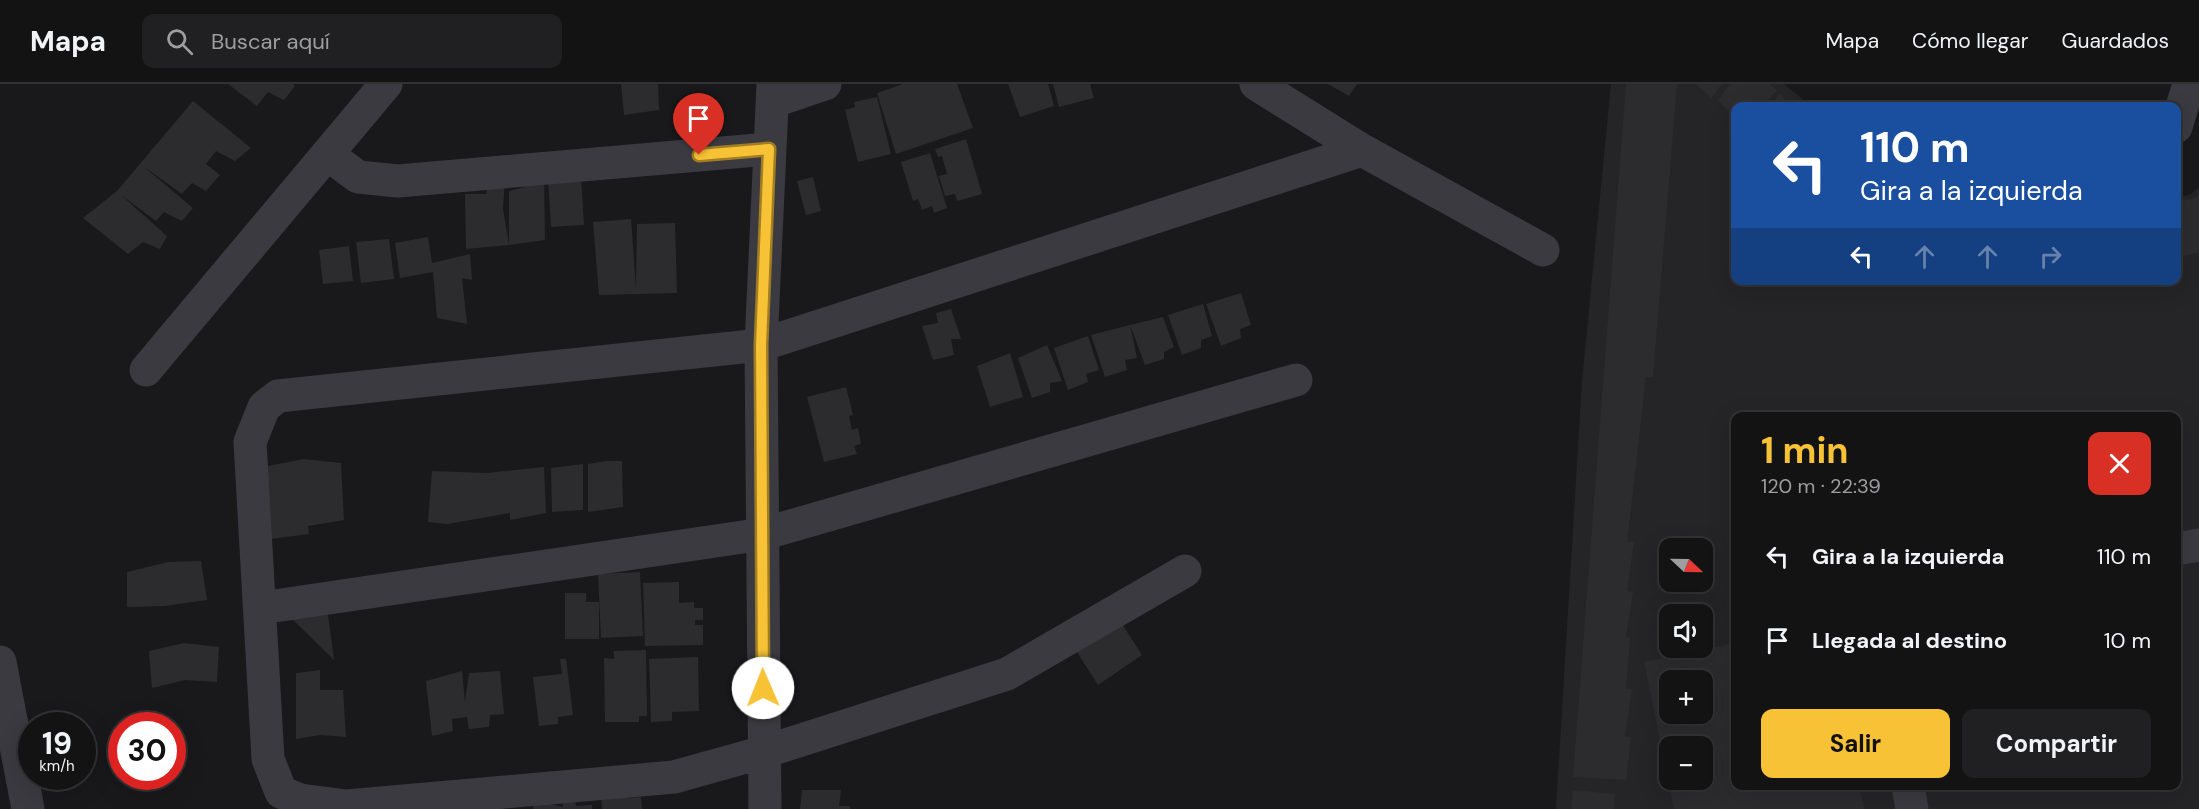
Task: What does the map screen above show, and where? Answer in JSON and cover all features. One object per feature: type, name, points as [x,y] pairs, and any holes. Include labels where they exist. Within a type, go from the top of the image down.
[{"type":"street","points":[[146,370],[386,84]]},
{"type":"street","points":[[765,809],[761,345],[769,149],[774,92],[825,84]]},
{"type":"street","points":[[1256,84],[1362,150],[1544,249]]},
{"type":"street","points":[[2181,110],[2189,84]]},
{"type":"street","points":[[327,154],[358,177],[398,182],[769,149]]},
{"type":"street","points":[[1185,571],[1007,674],[764,752],[674,777],[347,806],[300,800],[281,792],[268,759],[250,442],[264,407],[278,396],[761,345],[1362,150]]},
{"type":"street","points":[[261,608],[763,534],[1296,380]]},
{"type":"street","points":[[2181,548],[2199,545]]},
{"type":"street","points":[[0,662],[28,809]]},
{"type":"street","points":[[1909,790],[1912,809]]},
{"type":"shaded area","points":[[1611,84],[1784,84],[1806,102],[1731,102],[1731,285],[2181,285],[2181,197],[2191,194],[2199,187],[2199,809],[1556,809],[1582,381]]},
{"type":"building","points":[[228,84],[293,84],[295,86],[284,100],[268,92],[257,106]]},
{"type":"building","points":[[621,84],[658,84],[659,110],[624,115]]},
{"type":"building","points":[[903,84],[957,84],[973,128],[896,154],[877,93]]},
{"type":"building","points":[[1008,84],[1048,84],[1054,106],[1020,117]]},
{"type":"building","points":[[1053,84],[1090,84],[1094,98],[1059,107]]},
{"type":"building","points":[[1328,84],[1357,84],[1349,96]]},
{"type":"building","points":[[1626,84],[1677,84],[1653,377],[1646,377],[1627,542],[1634,542],[1627,591],[1633,592],[1626,637],[1630,638],[1626,688],[1632,689],[1625,736],[1631,737],[1626,780],[1573,777]]},
{"type":"building","points":[[1696,84],[1722,84],[1711,98]]},
{"type":"building","points":[[1730,84],[1769,84],[1777,90],[1766,102],[1731,102],[1731,113],[1718,101]]},
{"type":"building","points":[[1780,94],[1787,102],[1773,102]]},
{"type":"building","points":[[877,97],[891,154],[858,162],[845,110],[855,107],[854,102]]},
{"type":"building","points":[[193,101],[251,148],[235,161],[216,151],[206,164],[220,175],[206,191],[192,183],[182,194],[143,166],[193,208],[182,221],[164,212],[156,221],[121,195],[167,236],[160,249],[143,242],[128,254],[83,218],[117,191]]},
{"type":"building","points":[[966,139],[982,194],[957,201],[955,194],[945,196],[939,176],[947,174],[942,156],[938,157],[935,149]]},
{"type":"building","points":[[930,153],[947,208],[934,213],[932,206],[922,210],[918,199],[913,201],[901,162]]},
{"type":"building","points":[[529,173],[544,174],[545,240],[509,245],[509,191],[525,187]]},
{"type":"building","points":[[581,176],[584,225],[551,227],[548,178]]},
{"type":"building","points":[[505,177],[503,209],[509,245],[466,249],[465,194],[486,194],[489,180]]},
{"type":"building","points":[[813,177],[821,211],[806,215],[797,181]]},
{"type":"building","points":[[2199,195],[2199,252],[2181,257],[2181,201]]},
{"type":"building","points":[[631,219],[636,288],[637,224],[675,223],[677,293],[599,295],[593,222]]},
{"type":"building","points":[[428,237],[432,263],[470,254],[472,280],[462,278],[467,324],[437,318],[433,272],[400,278],[395,243]]},
{"type":"building","points":[[389,239],[394,279],[361,283],[356,242]]},
{"type":"building","points":[[349,246],[353,281],[323,284],[319,250]]},
{"type":"building","points":[[1241,293],[1251,325],[1240,329],[1241,338],[1221,346],[1206,304]]},
{"type":"building","points":[[1203,304],[1212,336],[1201,340],[1201,348],[1182,355],[1168,315]]},
{"type":"building","points":[[951,309],[961,339],[951,339],[954,355],[933,360],[922,326],[938,323],[936,313]]},
{"type":"building","points":[[1163,317],[1174,347],[1164,352],[1164,359],[1145,365],[1130,325]]},
{"type":"building","points":[[1130,325],[1137,358],[1125,360],[1127,370],[1105,377],[1091,335]]},
{"type":"building","points":[[1088,336],[1099,370],[1086,374],[1088,382],[1068,390],[1054,348]]},
{"type":"building","points":[[1047,345],[1062,381],[1050,383],[1050,392],[1032,398],[1018,358]]},
{"type":"building","points":[[1010,353],[1023,397],[990,407],[977,366]]},
{"type":"building","points":[[846,387],[853,415],[849,416],[852,430],[858,428],[861,444],[854,446],[857,454],[824,462],[807,397]]},
{"type":"building","points":[[303,459],[341,463],[344,520],[308,526],[309,534],[270,539],[258,468]]},
{"type":"building","points":[[622,461],[623,507],[588,512],[588,464]]},
{"type":"building","points":[[583,464],[583,510],[552,512],[551,468]]},
{"type":"building","points":[[544,467],[546,513],[510,520],[510,513],[448,524],[428,522],[432,471],[487,473]]},
{"type":"building","points":[[201,561],[207,600],[164,606],[127,607],[127,572],[168,562]]},
{"type":"building","points":[[640,572],[643,636],[601,638],[598,574]]},
{"type":"building","points":[[679,582],[679,603],[694,602],[694,608],[703,608],[703,620],[695,620],[695,625],[703,625],[703,645],[645,646],[643,583]]},
{"type":"building","points":[[565,593],[586,593],[586,602],[599,602],[599,639],[565,639]]},
{"type":"building","points":[[327,607],[334,660],[288,615]]},
{"type":"building","points":[[1120,621],[1142,655],[1098,685],[1075,649]]},
{"type":"building","points":[[184,643],[219,647],[217,682],[185,680],[152,688],[149,651]]},
{"type":"building","points":[[1731,644],[1731,790],[1860,790],[1864,809],[1674,809],[1670,790],[1713,790],[1713,736],[1659,736],[1644,662],[1663,658],[1713,658],[1713,648]]},
{"type":"building","points":[[646,650],[647,716],[639,716],[639,722],[605,722],[604,658],[614,659],[614,651]]},
{"type":"building","points":[[698,657],[699,711],[672,712],[672,721],[651,722],[649,659]]},
{"type":"building","points":[[560,659],[566,659],[573,715],[558,717],[558,724],[539,726],[533,677],[562,674]]},
{"type":"building","points":[[320,670],[320,690],[343,690],[346,737],[320,735],[296,739],[296,673]]},
{"type":"building","points":[[462,671],[465,702],[469,673],[500,671],[504,714],[490,715],[489,727],[469,729],[467,717],[452,719],[453,731],[432,736],[426,681]]},
{"type":"building","points":[[629,790],[629,798],[641,797],[642,809],[602,809],[601,793]]},
{"type":"building","points":[[802,790],[841,790],[839,806],[850,806],[850,809],[800,809]]},
{"type":"building","points":[[1573,790],[1615,794],[1614,809],[1571,809]]},
{"type":"building","points":[[562,797],[575,797],[576,806],[592,805],[592,809],[533,809],[533,800],[563,807]]},
{"type":"route","points":[[699,155],[769,149],[761,345],[763,688]]}]
